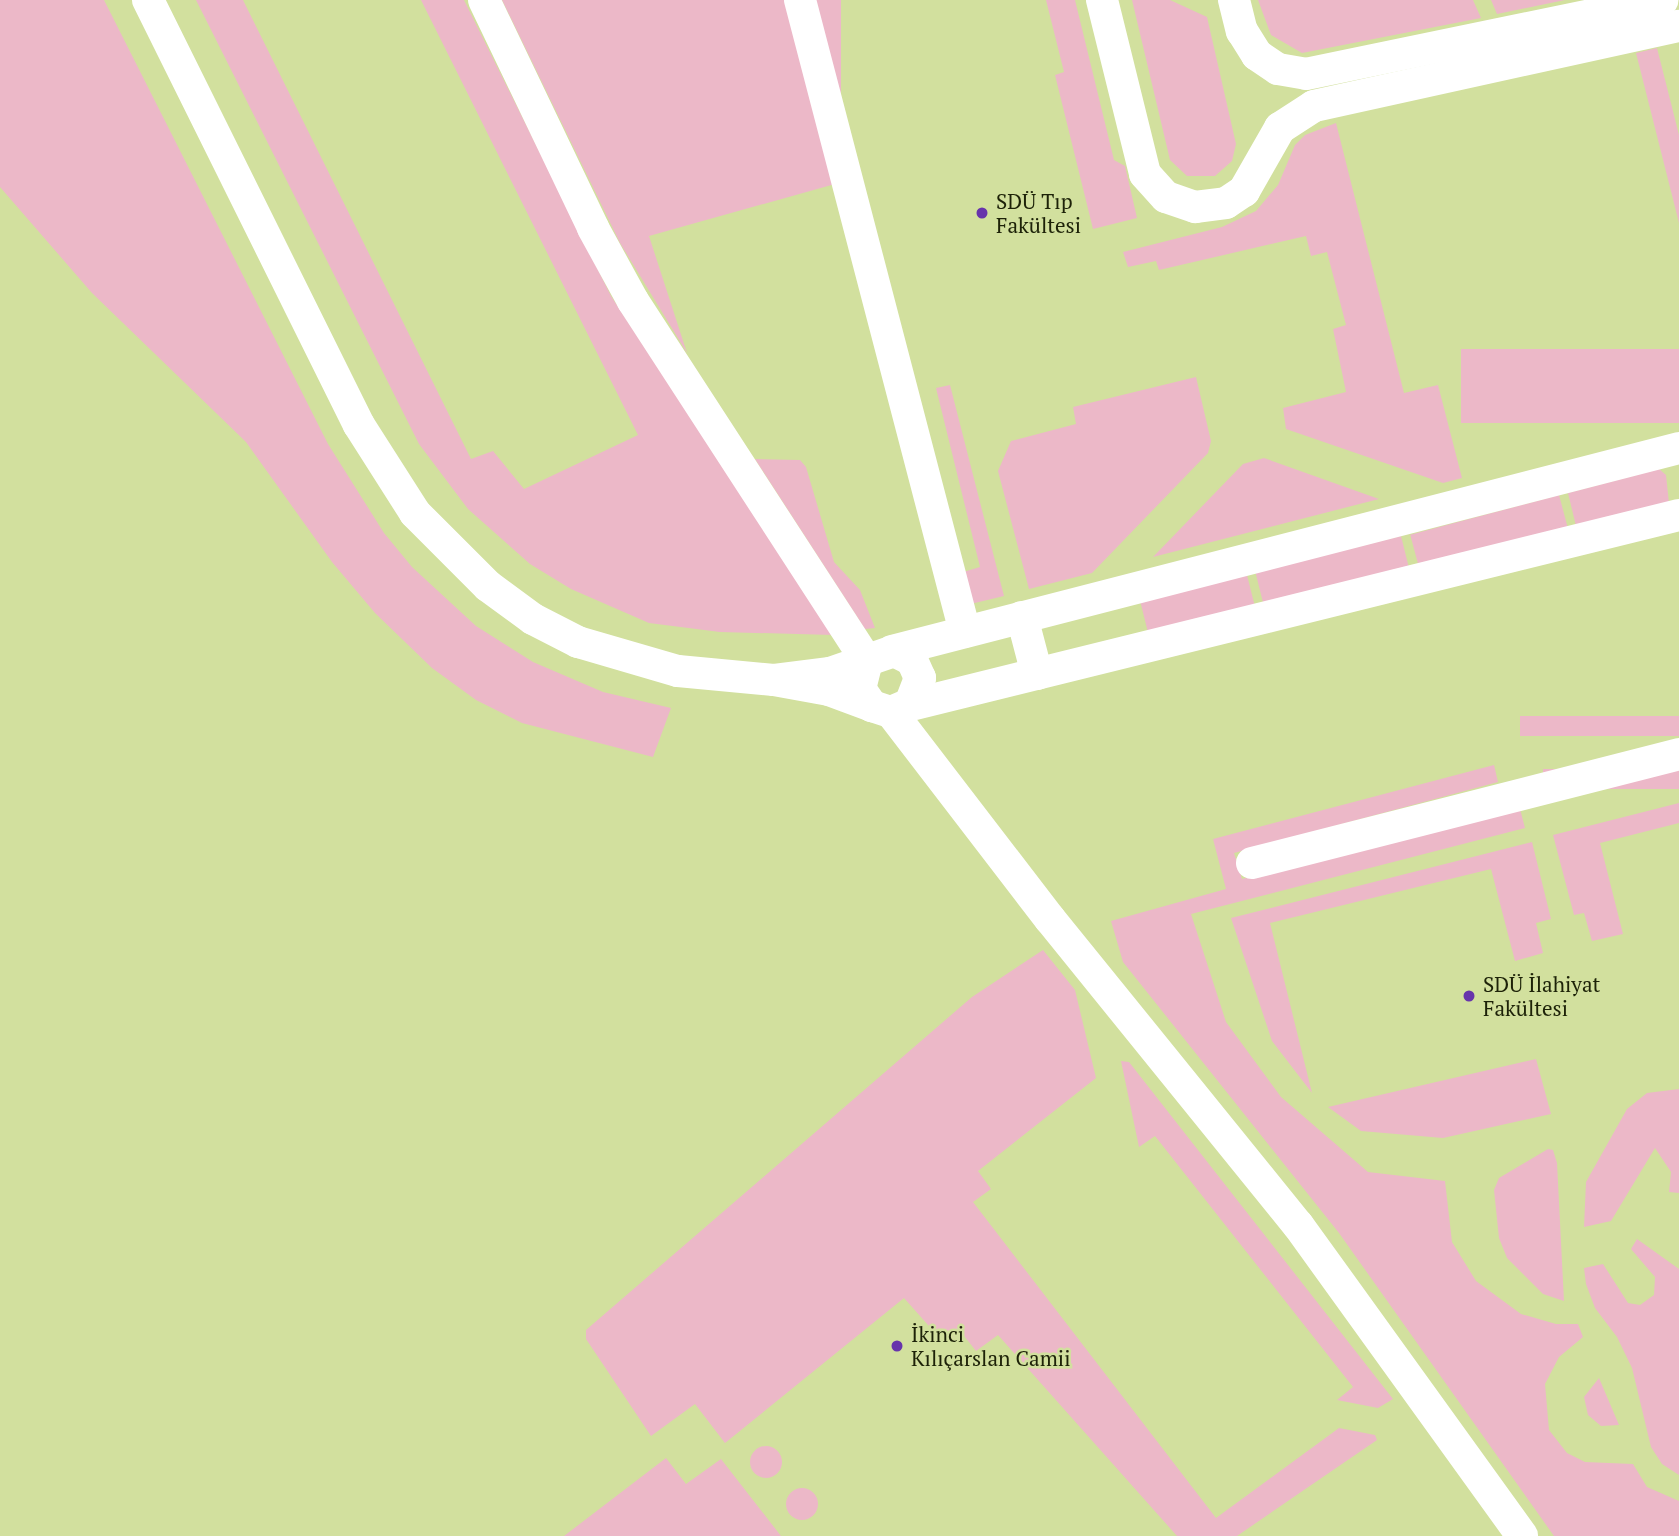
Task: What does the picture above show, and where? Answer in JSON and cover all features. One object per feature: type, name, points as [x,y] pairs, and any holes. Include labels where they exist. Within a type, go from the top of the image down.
[{"type":"street","points":[[148,0],[359,425],[415,513],[488,586],[533,619],[578,642],[678,671],[774,680],[829,691],[890,708],[1679,514]]},
{"type":"street","points":[[484,0],[593,228],[633,301],[880,656],[912,660],[920,678],[916,697],[890,708]]},
{"type":"street","points":[[800,0],[965,632]]},
{"type":"street","points":[[1102,0],[1141,164],[1166,197],[1195,207],[1235,198],[1257,175],[1274,136],[1296,115],[1327,102],[1673,19]]},
{"type":"street","points":[[1234,0],[1250,45],[1267,63],[1282,70],[1306,74],[1673,19]]},
{"type":"street","points":[[1282,70],[1294,93],[1296,115]]},
{"type":"street","points":[[774,680],[830,673],[965,632],[1679,448]]},
{"type":"street","points":[[1022,617],[1037,674]]},
{"type":"street","points":[[880,656],[860,689],[890,708],[1050,919],[1298,1225],[1522,1536]]},
{"type":"street","points":[[1252,863],[1679,754]]},
{"type":"shaded area","points":[[0,0],[104,0],[328,444],[384,533],[412,567],[476,626],[533,662],[603,692],[671,708],[653,757],[522,723],[476,700],[432,668],[375,613],[332,562],[246,442],[92,293],[0,187]]},
{"type":"shaded area","points":[[196,0],[243,0],[471,459],[493,451],[524,489],[638,435],[421,0],[464,0],[611,296],[833,635],[720,632],[649,623],[571,589],[530,564],[468,509],[419,444]]},
{"type":"shaded area","points":[[502,0],[785,0],[835,184],[649,236],[687,353],[620,243]]},
{"type":"shaded area","points":[[814,0],[841,0],[841,184],[814,184]]},
{"type":"shaded area","points":[[1046,0],[1075,0],[1114,160],[1125,166],[1137,218],[1093,229],[1055,75],[1064,72]]},
{"type":"shaded area","points":[[1132,0],[1170,0],[1207,17],[1236,144],[1232,161],[1215,176],[1187,176],[1170,160]]},
{"type":"shaded area","points":[[1258,0],[1473,0],[1481,18],[1302,53],[1271,35]]},
{"type":"shaded area","points":[[1491,0],[1565,0],[1497,14]]},
{"type":"shaded area","points":[[1657,48],[1679,135],[1679,223],[1636,53]]},
{"type":"shaded area","points":[[1336,123],[1404,393],[1438,385],[1462,478],[1443,483],[1286,429],[1283,408],[1346,392],[1333,329],[1346,325],[1327,252],[1311,256],[1306,236],[1159,270],[1156,261],[1128,267],[1123,252],[1222,227],[1256,211],[1278,185],[1295,145],[1305,135]]},
{"type":"shaded area","points":[[1461,349],[1679,349],[1679,423],[1461,423]]},
{"type":"shaded area","points":[[1196,377],[1211,441],[1208,453],[1092,573],[1029,589],[998,471],[1011,441],[1076,424],[1073,407]]},
{"type":"shaded area","points":[[950,385],[1004,596],[958,607],[950,576],[980,567],[936,388]]},
{"type":"shaded area","points":[[1264,458],[1379,499],[1153,557],[1243,464]]},
{"type":"shaded area","points":[[755,459],[800,460],[806,467],[834,562],[860,590],[875,628],[865,629]]},
{"type":"shaded area","points":[[1659,469],[1666,475],[1669,503],[1576,526],[1568,493]]},
{"type":"shaded area","points":[[1559,495],[1568,529],[1419,569],[1410,535]]},
{"type":"shaded area","points":[[1401,536],[1409,569],[1264,605],[1255,572]]},
{"type":"shaded area","points":[[1247,575],[1255,608],[1148,635],[1140,602]]},
{"type":"shaded area","points":[[1520,716],[1679,716],[1679,736],[1520,736]]},
{"type":"shaded area","points":[[1494,765],[1498,782],[1234,853],[1242,879],[1520,809],[1525,828],[1191,914],[1226,1022],[1281,1097],[1368,1172],[1445,1181],[1452,1242],[1476,1281],[1521,1314],[1556,1324],[1578,1324],[1583,1337],[1559,1357],[1545,1384],[1549,1430],[1567,1453],[1585,1462],[1633,1464],[1647,1487],[1679,1501],[1679,1536],[1554,1536],[1339,1233],[1123,962],[1111,921],[1226,889],[1213,839]]},
{"type":"shaded area","points":[[1543,769],[1679,769],[1679,789],[1543,789]]},
{"type":"shaded area","points":[[1679,803],[1679,823],[1600,843],[1623,934],[1592,941],[1584,913],[1574,915],[1553,835]]},
{"type":"shaded area","points":[[1532,842],[1551,919],[1536,923],[1543,953],[1515,961],[1491,869],[1270,923],[1312,1093],[1272,1041],[1231,918]]},
{"type":"shaded area","points":[[1043,950],[1075,990],[1096,1078],[978,1171],[991,1189],[973,1202],[1216,1518],[1339,1428],[1375,1435],[1377,1440],[1237,1536],[1177,1536],[998,1335],[976,1351],[961,1332],[945,1344],[904,1298],[725,1443],[695,1404],[651,1436],[586,1339],[586,1330],[972,997]]},
{"type":"shaded area","points":[[1536,1059],[1551,1114],[1443,1138],[1361,1131],[1328,1107]]},
{"type":"shaded area","points":[[1121,1061],[1129,1062],[1393,1399],[1378,1408],[1337,1400],[1353,1387],[1155,1136],[1139,1147]]},
{"type":"shaded area","points":[[1679,1089],[1679,1193],[1669,1192],[1671,1172],[1655,1148],[1611,1221],[1584,1227],[1586,1182],[1627,1109],[1647,1093]]},
{"type":"shaded area","points":[[1548,1149],[1553,1150],[1557,1163],[1564,1301],[1543,1294],[1507,1258],[1499,1238],[1494,1190],[1499,1178]]},
{"type":"shaded area","points":[[1637,1239],[1679,1269],[1679,1475],[1662,1464],[1651,1447],[1632,1368],[1617,1337],[1595,1308],[1586,1284],[1584,1268],[1603,1264],[1628,1303],[1640,1305],[1654,1295],[1655,1277],[1631,1249]]},
{"type":"shaded area","points":[[1599,1378],[1619,1425],[1601,1426],[1588,1415],[1584,1397]]},
{"type":"shaded area","points":[[766,1446],[777,1451],[782,1462],[777,1473],[766,1478],[755,1473],[750,1462],[755,1451]]},
{"type":"shaded area","points":[[666,1458],[686,1484],[721,1459],[781,1536],[564,1536]]},
{"type":"shaded area","points":[[802,1488],[813,1493],[818,1504],[813,1515],[802,1520],[791,1515],[786,1504],[791,1493]]},
{"type":"place","name":"SDÜ Tıp Fakültesi","points":[[982,213]]},
{"type":"place","name":"SDÜ İlahiyat Fakültesi","points":[[1469,996]]},
{"type":"place","name":"İkinci Kılıçarslan Camii","points":[[897,1346]]}]
